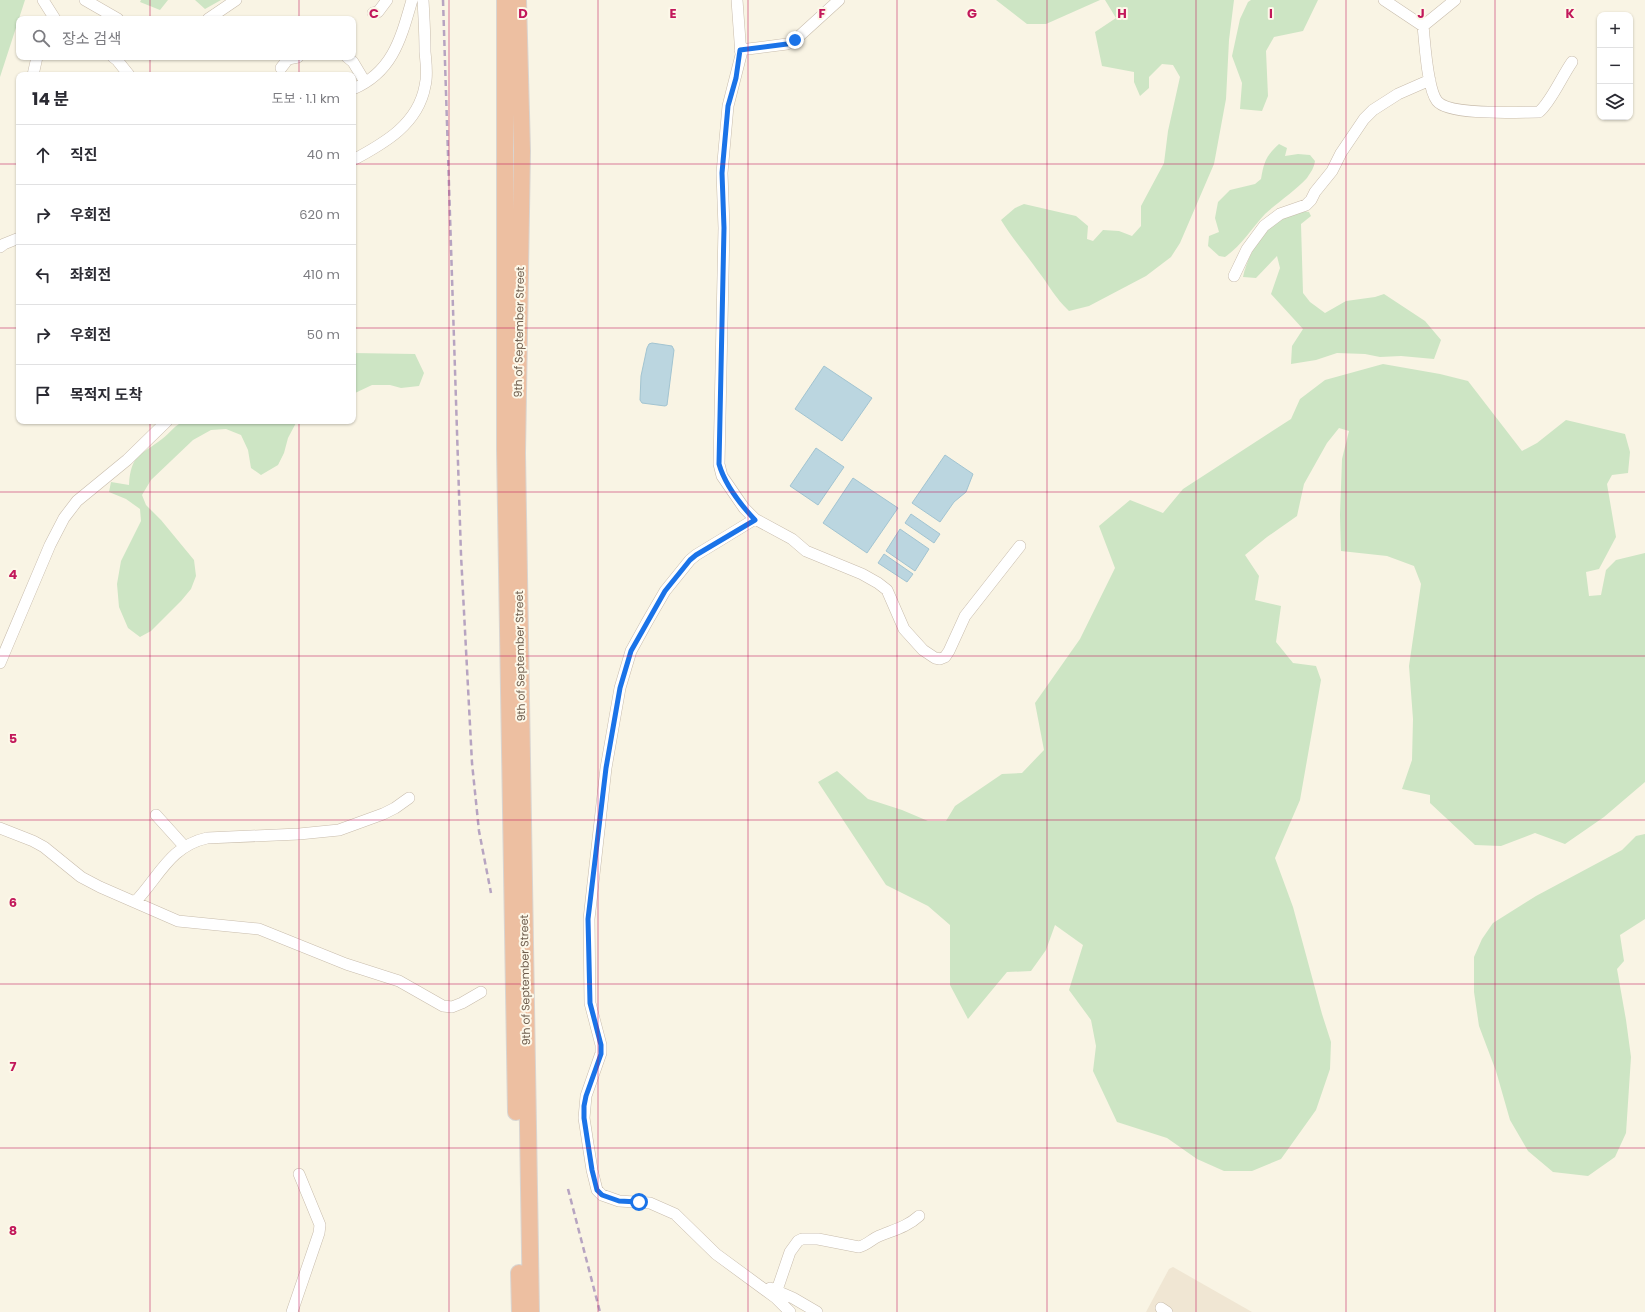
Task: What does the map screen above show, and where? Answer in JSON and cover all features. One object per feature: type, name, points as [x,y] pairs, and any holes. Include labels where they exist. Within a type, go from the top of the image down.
[{"type":"highway","name":"9th of September Street","points":[[505,0],[504,449],[520,1312]]},
{"type":"highway","name":"9th of September Street","points":[[518,0],[522,151],[517,453],[531,1312]]},
{"type":"street","points":[[43,0],[53,16]]},
{"type":"street","points":[[85,0],[113,16]]},
{"type":"street","points":[[212,16],[236,0]]},
{"type":"street","points":[[373,13],[378,12],[387,0]]},
{"type":"street","points":[[356,87],[381,72],[390,60],[404,28],[412,0]]},
{"type":"street","points":[[356,158],[386,141],[398,131],[414,114],[422,99],[426,84],[423,0]]},
{"type":"street","points":[[737,0],[740,50],[736,78],[728,106],[722,173],[724,228],[719,464],[722,476],[744,508],[755,520],[792,539],[806,550],[862,574],[887,590],[904,629],[923,650],[935,658],[940,659],[945,657],[965,616],[1020,546]]},
{"type":"street","points":[[740,50],[787,44],[795,40],[839,0]]},
{"type":"street","points":[[1384,0],[1423,26],[1432,88],[1437,101],[1444,106],[1477,111],[1539,112],[1544,107],[1561,77],[1572,62]]},
{"type":"street","points":[[1423,26],[1455,0]]},
{"type":"street","points":[[34,72],[36,60]]},
{"type":"street","points":[[117,60],[127,72]]},
{"type":"street","points":[[281,68],[288,60]]},
{"type":"street","points":[[351,60],[354,62],[365,82]]},
{"type":"street","points":[[1234,276],[1247,249],[1264,226],[1280,214],[1306,205],[1311,200],[1315,192],[1332,171],[1341,153],[1364,119],[1373,110],[1398,94],[1430,80]]},
{"type":"street","points":[[0,247],[16,239]]},
{"type":"street","points":[[0,663],[50,545],[64,518],[77,501],[128,460],[164,424]]},
{"type":"street","points":[[755,520],[696,555],[690,560],[665,591],[631,651],[620,688],[606,768],[588,919],[590,1003],[601,1045],[601,1054],[586,1096],[584,1118],[592,1170],[597,1190],[602,1195],[619,1201],[650,1203],[675,1214],[716,1254],[776,1298],[790,1312]]},
{"type":"street","points":[[135,902],[149,887],[165,863],[184,846],[194,841],[207,838],[300,834],[339,830],[383,814],[409,798]]},
{"type":"street","points":[[156,815],[184,846]]},
{"type":"street","points":[[0,828],[39,844],[81,877],[178,921],[259,929],[346,964],[400,981],[443,1006],[452,1007],[481,992]]},
{"type":"street","points":[[292,1312],[319,1233],[320,1225],[299,1174]]},
{"type":"street","points":[[777,1290],[790,1252],[798,1241],[802,1239],[818,1238],[850,1246],[865,1245],[877,1237],[912,1223],[919,1216]]},
{"type":"street","points":[[760,1286],[777,1290],[817,1312]]},
{"type":"shaded area","points":[[1173,1267],[1252,1312],[1146,1312],[1169,1269]]},
{"type":"green space","points":[[0,0],[25,0],[20,16],[16,16],[16,28],[0,77]]},
{"type":"green space","points":[[141,0],[168,0],[160,10],[140,2]]},
{"type":"green space","points":[[195,0],[221,0],[205,9]]},
{"type":"green space","points":[[996,0],[1100,0],[1046,24],[1027,24]]},
{"type":"green space","points":[[1105,0],[1234,0],[1229,40],[1226,99],[1214,164],[1180,243],[1171,257],[1146,276],[1089,306],[1069,311],[1056,296],[1001,220],[1015,208],[1024,204],[1076,216],[1088,226],[1087,239],[1093,241],[1103,230],[1119,231],[1132,236],[1141,226],[1141,206],[1164,163],[1168,131],[1180,77],[1173,65],[1162,64],[1149,77],[1149,88],[1140,96],[1134,82],[1134,72],[1102,66],[1095,32],[1116,18]]},
{"type":"green space","points":[[1251,0],[1318,0],[1303,31],[1274,37],[1266,51],[1268,96],[1262,111],[1240,109],[1242,83],[1232,56],[1240,19],[1248,2]]},
{"type":"green space","points":[[1279,144],[1287,148],[1285,156],[1298,154],[1310,155],[1315,161],[1312,170],[1302,183],[1265,214],[1231,253],[1225,257],[1219,256],[1208,246],[1209,236],[1219,232],[1215,218],[1218,202],[1230,190],[1255,184],[1261,179],[1266,160]]},
{"type":"green space","points":[[1303,211],[1309,212],[1311,216],[1301,224],[1303,293],[1310,302],[1325,313],[1346,301],[1375,297],[1384,294],[1425,321],[1441,340],[1434,359],[1401,356],[1380,357],[1365,354],[1337,353],[1316,360],[1291,364],[1292,346],[1303,329],[1271,294],[1280,268],[1277,256],[1256,278],[1243,277],[1252,252],[1268,228],[1282,218]]},
{"type":"green space","points":[[356,353],[415,354],[424,373],[419,386],[401,388],[390,385],[372,385],[356,393]]},
{"type":"green space","points":[[1383,364],[1440,374],[1468,381],[1522,451],[1537,443],[1566,420],[1625,434],[1630,452],[1628,473],[1612,475],[1607,484],[1616,537],[1599,569],[1586,572],[1589,596],[1601,595],[1606,570],[1616,560],[1645,553],[1645,782],[1604,817],[1565,844],[1535,833],[1501,846],[1475,845],[1430,803],[1430,795],[1402,789],[1412,760],[1413,719],[1409,666],[1421,584],[1414,566],[1387,556],[1341,551],[1340,515],[1342,459],[1349,431],[1339,428],[1327,443],[1304,484],[1297,516],[1267,537],[1245,555],[1259,576],[1255,600],[1281,606],[1276,642],[1293,663],[1316,666],[1321,680],[1300,800],[1275,858],[1293,907],[1331,1042],[1330,1069],[1316,1110],[1281,1159],[1252,1171],[1224,1171],[1197,1159],[1167,1138],[1117,1122],[1093,1071],[1096,1046],[1091,1020],[1069,990],[1083,945],[1055,925],[1046,950],[1031,971],[1007,972],[968,1019],[950,985],[950,925],[928,906],[886,885],[818,782],[837,771],[868,799],[902,810],[928,821],[946,821],[955,806],[1002,774],[1022,773],[1044,750],[1035,703],[1080,639],[1115,568],[1099,526],[1130,500],[1163,513],[1183,489],[1291,419],[1300,399],[1325,380]]},
{"type":"green space","points":[[295,424],[288,438],[284,453],[278,465],[261,475],[251,468],[248,450],[241,435],[226,429],[211,430],[193,440],[151,480],[142,495],[146,505],[161,520],[194,560],[196,576],[191,589],[181,601],[151,631],[140,637],[128,628],[119,607],[117,584],[121,561],[141,521],[140,509],[126,499],[109,492],[111,482],[129,485],[132,467],[138,457],[178,425]]},
{"type":"green space","points":[[1645,834],[1645,919],[1620,935],[1624,961],[1617,969],[1631,1057],[1626,1133],[1615,1157],[1588,1176],[1553,1172],[1528,1151],[1510,1120],[1496,1071],[1479,1026],[1474,992],[1474,957],[1482,939],[1493,923],[1536,896],[1622,850],[1636,836]]},
{"type":"water","points":[[652,343],[672,346],[674,350],[667,405],[665,406],[642,403],[640,400],[641,376],[647,348],[649,344]]},
{"type":"water","points":[[824,366],[872,398],[842,441],[795,409]]},
{"type":"water","points":[[816,448],[844,467],[818,505],[790,486]]},
{"type":"water","points":[[945,455],[973,474],[966,492],[954,502],[940,522],[912,503]]},
{"type":"water","points":[[853,478],[898,508],[867,553],[823,523]]},
{"type":"water","points":[[911,514],[940,534],[934,543],[905,523]]},
{"type":"water","points":[[900,529],[929,549],[915,571],[886,551]]},
{"type":"water","points":[[884,554],[913,574],[907,582],[878,563]]},
{"type":"railway","points":[[443,0],[461,555],[472,763],[479,831],[491,893]]},
{"type":"railway","points":[[568,1189],[600,1312]]},
{"type":"route","points":[[639,1202],[619,1201],[607,1198],[597,1190],[592,1170],[584,1118],[586,1096],[601,1054],[601,1045],[590,1003],[588,919],[606,768],[620,688],[631,651],[665,591],[690,560],[696,555],[755,520],[744,508],[722,476],[719,464],[724,228],[722,173],[728,106],[741,55],[740,50],[787,44],[795,40]]}]
